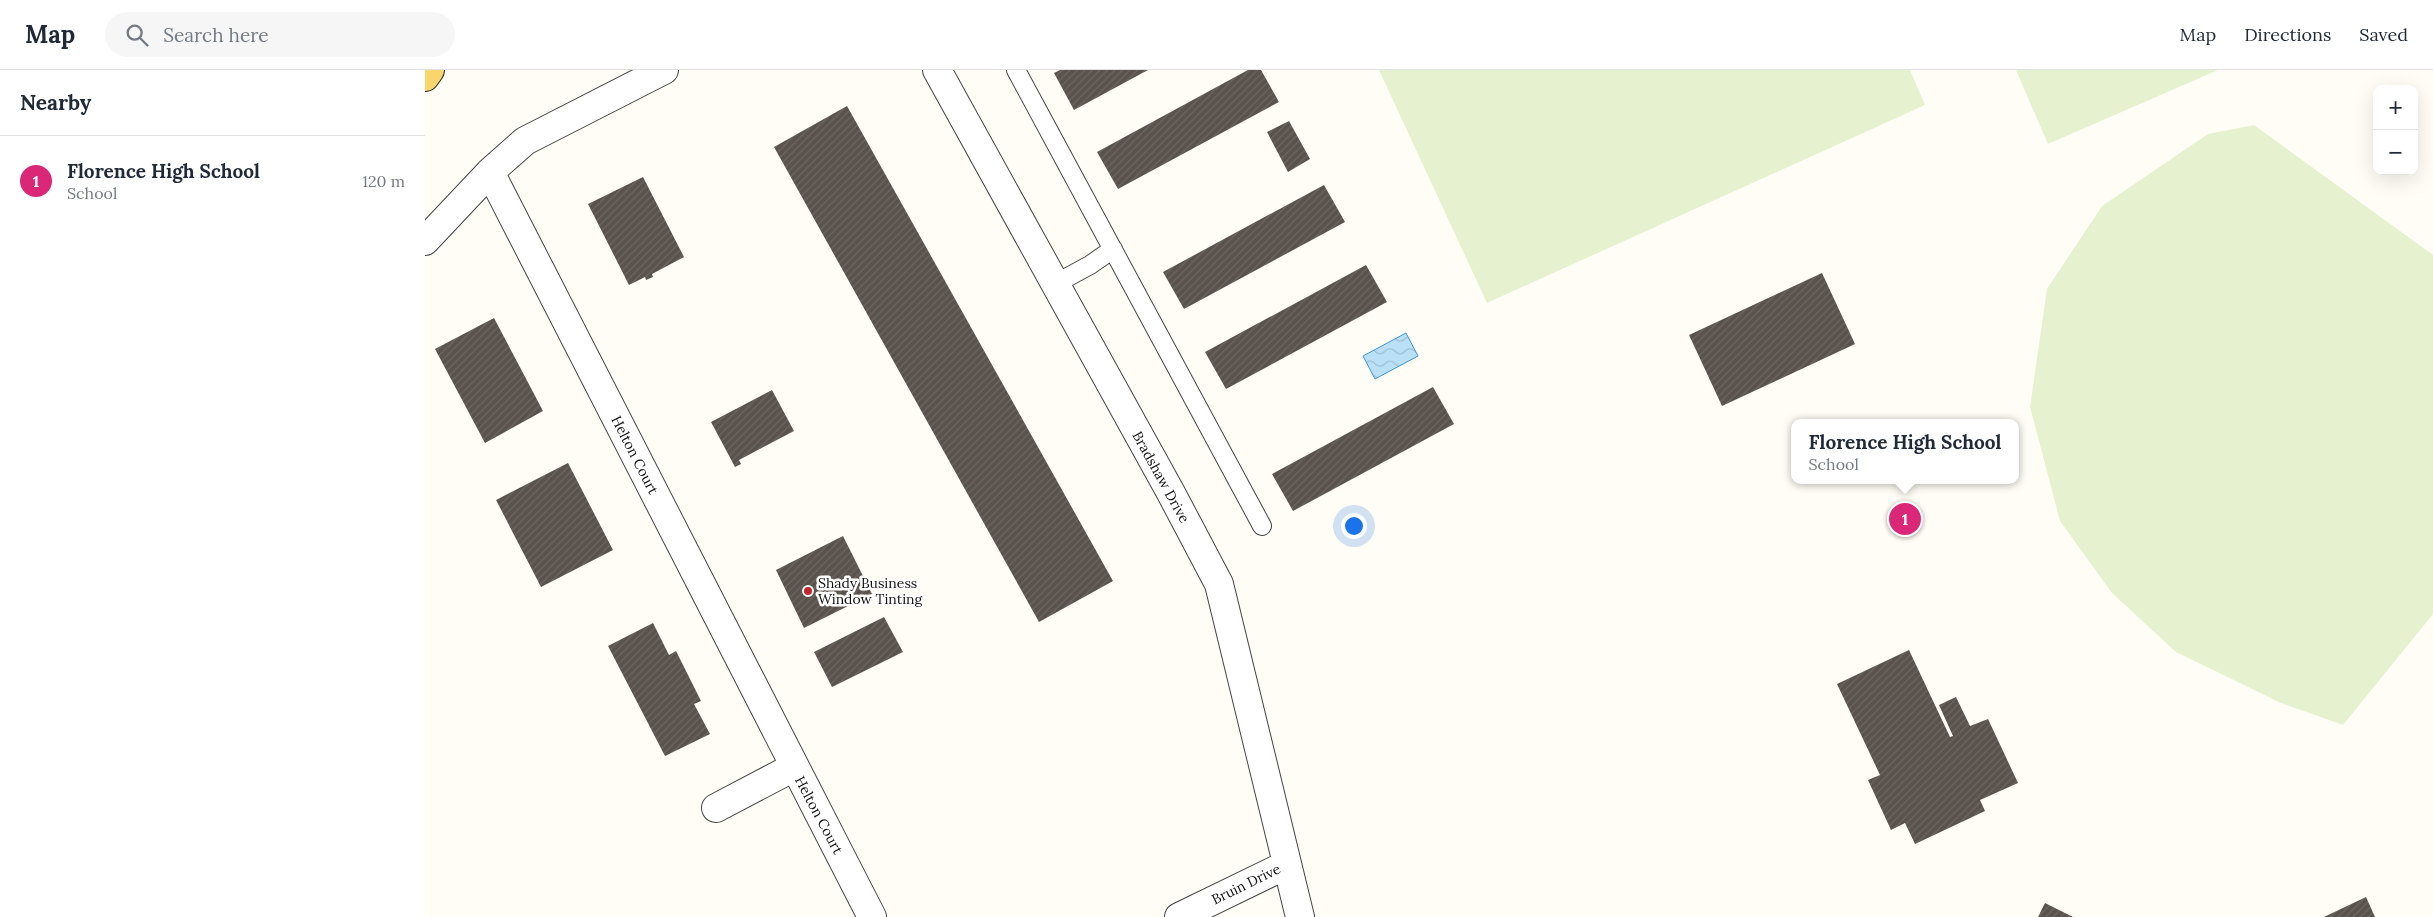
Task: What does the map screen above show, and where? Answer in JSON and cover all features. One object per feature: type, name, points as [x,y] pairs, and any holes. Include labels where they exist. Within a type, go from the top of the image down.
[{"type":"main road","points":[[425,77],[431,70]]},
{"type":"street","points":[[425,241],[490,172],[525,141],[664,70]]},
{"type":"street","name":"Bradshaw Drive","points":[[937,70],[1219,584],[1300,917]]},
{"type":"street","name":"Helton Court","points":[[490,172],[872,917]]},
{"type":"street","points":[[716,808],[794,767]]},
{"type":"street","name":"Bruin Drive","points":[[1179,917],[1286,865]]},
{"type":"lane","points":[[1016,70],[1262,526]]},
{"type":"lane","points":[[1055,284],[1090,265],[1113,249]]},
{"type":"green space","points":[[1379,70],[1910,70],[1925,105],[1487,303]]},
{"type":"green space","points":[[2016,70],[2218,70],[2048,144]]},
{"type":"green space","points":[[2254,125],[2433,255],[2433,614],[2343,725],[2281,703],[2176,652],[2112,593],[2060,521],[2030,407],[2047,289],[2102,206],[2208,134]]},
{"type":"water","points":[[1406,333],[1418,356],[1375,379],[1363,356]]},
{"type":"building","points":[[1060,70],[1148,70],[1074,110],[1054,73]]},
{"type":"building","points":[[1248,70],[1261,70],[1279,102],[1118,189],[1097,152]]},
{"type":"building","points":[[847,106],[1113,581],[1039,622],[774,147]]},
{"type":"building","points":[[1289,121],[1310,159],[1288,172],[1267,132]]},
{"type":"building","points":[[643,177],[684,257],[652,274],[653,277],[646,280],[645,277],[629,285],[588,204]]},
{"type":"building","points":[[1324,185],[1345,222],[1184,309],[1163,272]]},
{"type":"building","points":[[1366,265],[1387,302],[1226,389],[1205,352]]},
{"type":"building","points":[[1822,273],[1855,344],[1722,406],[1689,335]]},
{"type":"building","points":[[494,318],[543,411],[485,443],[435,349]]},
{"type":"building","points":[[1433,387],[1454,424],[1293,511],[1272,474]]},
{"type":"building","points":[[772,390],[794,431],[739,460],[741,464],[735,467],[711,422]]},
{"type":"building","points":[[568,463],[613,550],[541,587],[496,500]]},
{"type":"building","points":[[843,536],[872,594],[804,628],[776,570]]},
{"type":"building","points":[[884,617],[903,652],[832,687],[814,652]]},
{"type":"building","points":[[653,623],[669,655],[676,651],[701,701],[694,704],[710,734],[665,756],[608,646]]},
{"type":"building","points":[[1909,650],[1950,737],[1953,736],[1939,705],[1956,697],[1970,726],[1988,719],[2018,783],[1980,800],[1985,811],[1915,844],[1905,823],[1891,830],[1868,780],[1880,775],[1837,684]]},
{"type":"building","points":[[2366,897],[2375,917],[2324,917]]},
{"type":"building","points":[[2045,903],[2073,917],[2038,917]]},
{"type":"place","name":"Florence High School","points":[[1905,519]]},
{"type":"place","name":"Shady Business Window Tinting","points":[[808,591]]}]
